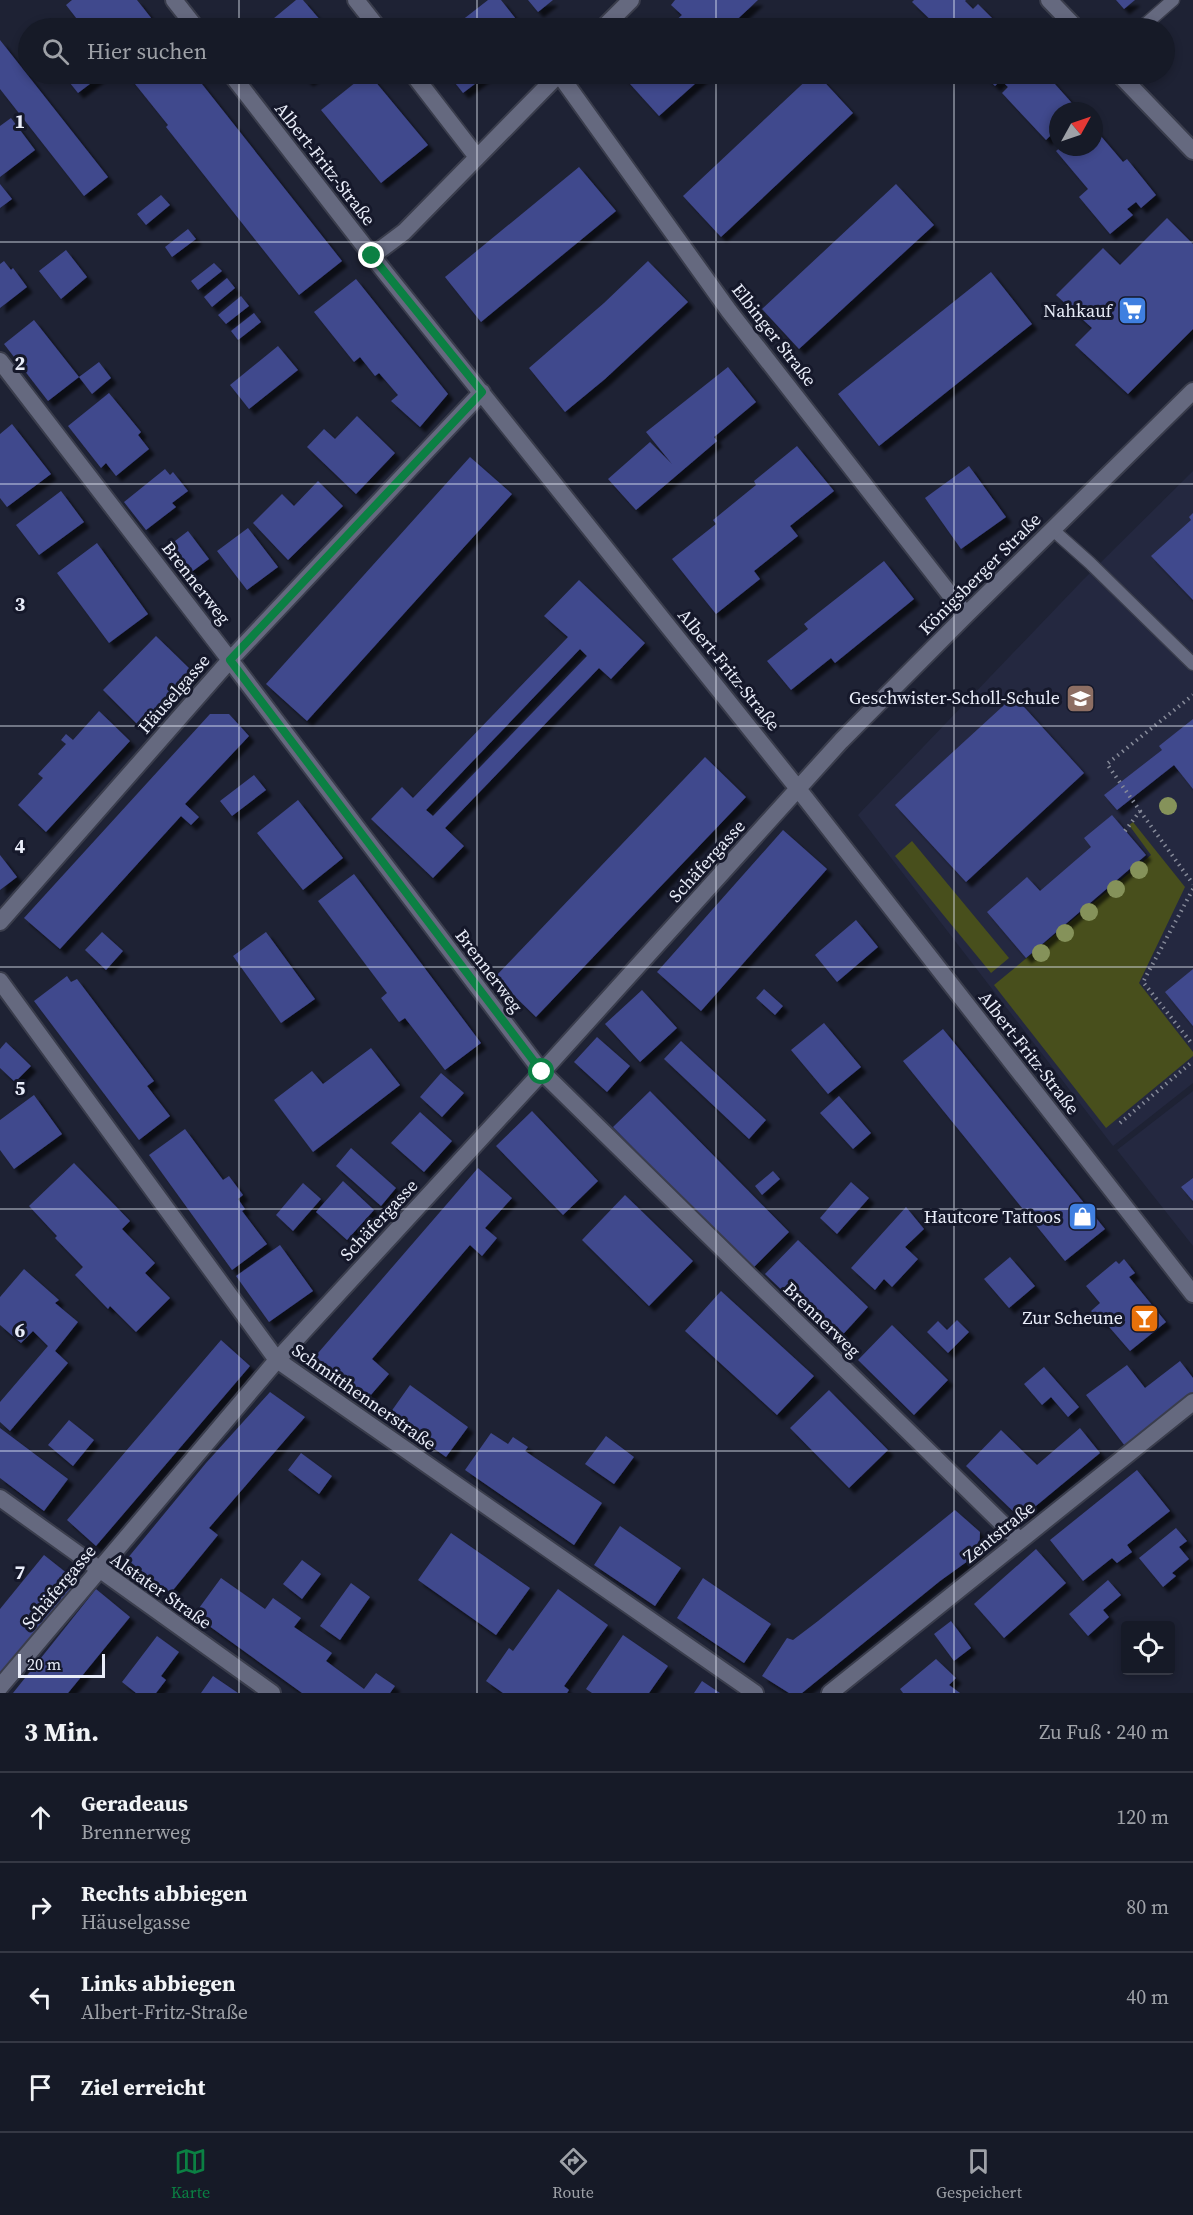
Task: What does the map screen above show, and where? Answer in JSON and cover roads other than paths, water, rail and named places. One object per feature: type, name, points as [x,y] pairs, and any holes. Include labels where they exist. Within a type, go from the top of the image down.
[{"type":"street","points":[[174,0],[188,18]]},
{"type":"street","points":[[356,0],[370,18]]},
{"type":"street","points":[[613,18],[631,0]]},
{"type":"street","points":[[1049,0],[1066,18]]},
{"type":"street","name":"Albert-Fritz-Straße","points":[[239,84],[372,256],[799,790],[1193,1294]]},
{"type":"street","points":[[421,84],[477,157]]},
{"type":"street","points":[[372,256],[404,232],[549,84]]},
{"type":"street","name":"Elbinger Straße","points":[[566,84],[729,311],[966,615]]},
{"type":"street","points":[[1129,84],[1193,151]]},
{"type":"street","name":"Brennerweg","points":[[0,361],[542,1072],[1019,1540]]},
{"type":"street","name":"Königsberger Straße","points":[[799,790],[841,741],[1193,391]]},
{"type":"street","name":"Häuselgasse","points":[[0,922],[230,660],[482,392]]},
{"type":"street","name":"Schäfergasse","points":[[0,1687],[277,1360],[799,790]]},
{"type":"street","name":"Schmitthennerstraße","points":[[0,981],[277,1360],[755,1693]]},
{"type":"street","name":"Zentstraße","points":[[830,1693],[1193,1402]]},
{"type":"street","name":"Alstater Straße","points":[[0,1498],[272,1693]]},
{"type":"lane","points":[[1153,18],[1173,0]]},
{"type":"lane","points":[[1053,530],[1193,664]]},
{"type":"place","name":"Nahkauf","points":[[1133,311]]},
{"type":"place","name":"Geschwister-Scholl-Schule","points":[[1081,698]]},
{"type":"place","name":"Hautcore Tattoos","points":[[1082,1217]]},
{"type":"place","name":"Zur Scheune","points":[[1144,1318]]}]
